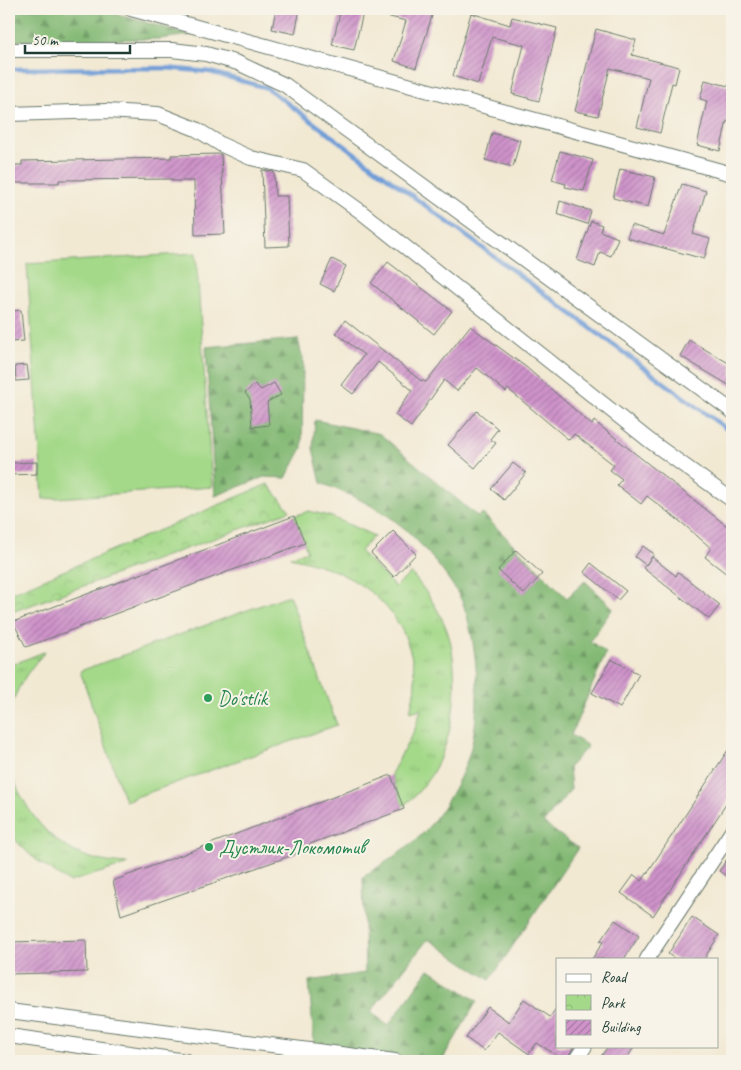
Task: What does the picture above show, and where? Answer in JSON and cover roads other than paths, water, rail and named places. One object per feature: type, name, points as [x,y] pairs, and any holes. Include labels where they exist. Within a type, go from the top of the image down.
[{"type":"street","points":[[131,9],[732,174]]},
{"type":"street","points":[[9,50],[172,50],[206,54],[261,72],[285,85],[732,411]]},
{"type":"street","points":[[9,114],[106,111],[158,114],[187,125],[222,145],[251,158],[303,170],[360,211],[650,441],[732,500]]},
{"type":"street","points":[[647,958],[732,831]]},
{"type":"street","points":[[9,1011],[298,1056],[395,1061]]},
{"type":"street","points":[[9,1036],[186,1061]]},
{"type":"street","points":[[575,1061],[584,1048]]},
{"type":"waterway","points":[[9,69],[165,68],[210,72],[267,88],[732,433]]},
{"type":"place","name":"Do'stlik","points":[[208,698]]},
{"type":"place","name":"Дустлик-Локомотив","points":[[209,847]]}]
